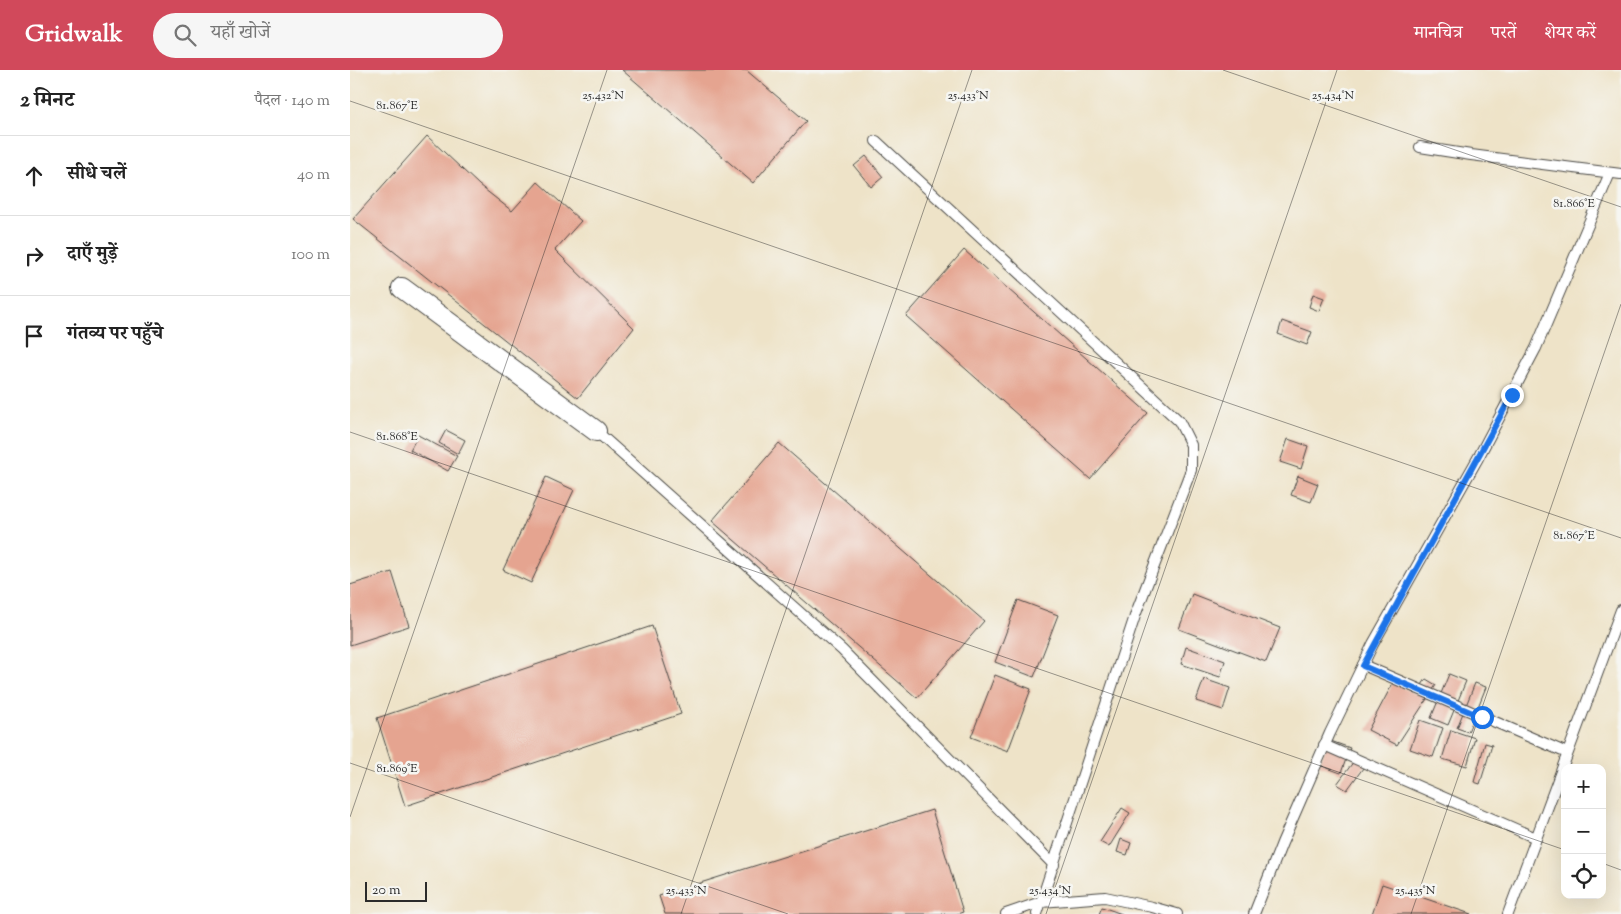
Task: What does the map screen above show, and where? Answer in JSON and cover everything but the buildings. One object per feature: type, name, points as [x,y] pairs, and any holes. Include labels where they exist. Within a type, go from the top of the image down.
[{"type":"street","points":[[402,288],[596,432]]},
{"type":"lane","points":[[876,141],[1179,421],[1191,445],[1191,470],[1136,613],[1037,914]]},
{"type":"lane","points":[[1254,914],[1324,745],[1363,666],[1478,458],[1536,348],[1616,174],[1471,156],[1420,147]]},
{"type":"lane","points":[[596,432],[842,650],[1054,865]]},
{"type":"lane","points":[[1508,914],[1621,610]]},
{"type":"lane","points":[[1363,666],[1568,753]]},
{"type":"lane","points":[[1324,745],[1536,838]]},
{"type":"lane","points":[[1006,914],[1041,902],[1105,898],[1177,914]]},
{"type":"route","points":[[1482,717],[1363,666],[1373,644],[1512,395]]}]
